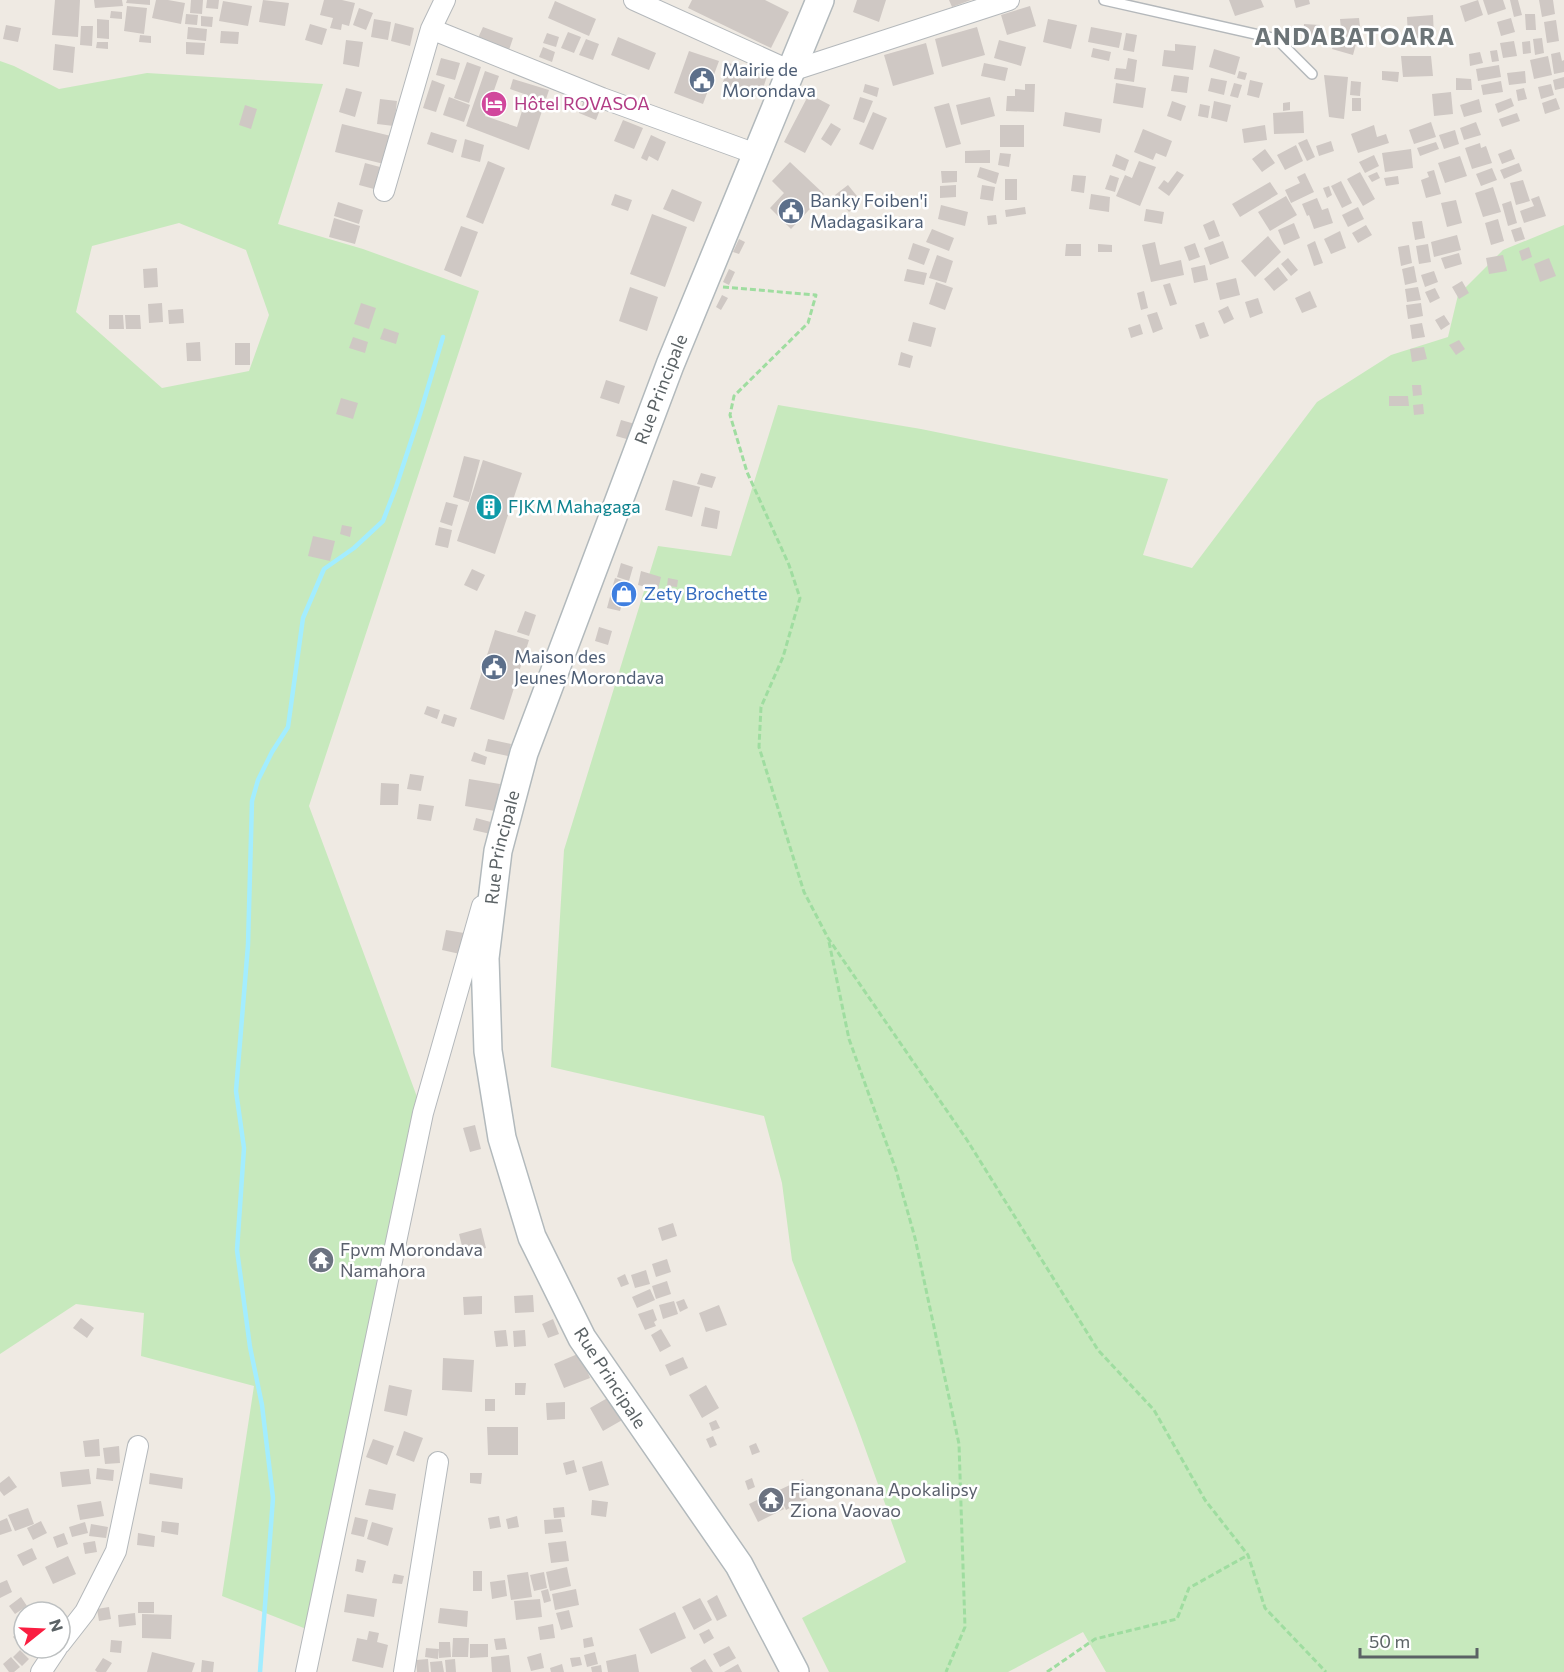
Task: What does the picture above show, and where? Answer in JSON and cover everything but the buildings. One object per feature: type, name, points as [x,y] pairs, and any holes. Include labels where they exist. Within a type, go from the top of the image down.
[{"type":"main road","name":"Rue Principale","points":[[795,1672],[739,1565],[582,1338],[532,1237],[502,1138],[488,1051],[485,958],[498,851],[524,753],[666,376],[820,0]]},
{"type":"street","points":[[384,191],[431,29],[445,0]]},
{"type":"street","points":[[634,0],[791,72],[1009,0]]},
{"type":"street","points":[[431,29],[602,98],[756,154]]},
{"type":"street","points":[[306,1672],[423,1113],[498,851]]},
{"type":"street","points":[[72,1629],[85,1612],[116,1551],[138,1446]]},
{"type":"street","points":[[404,1672],[438,1462]]},
{"type":"lane","points":[[1104,0],[1277,39],[1312,74]]},
{"type":"path","points":[[705,279],[726,288],[816,295],[808,323],[734,396],[730,415],[747,472],[789,565],[800,598],[783,657],[761,707],[759,747],[804,892],[828,938],[967,1140],[1098,1350],[1154,1410],[1205,1500],[1248,1556],[1265,1608],[1326,1672]]},
{"type":"path","points":[[828,938],[849,1039],[896,1170],[915,1238],[959,1444],[965,1627],[946,1672]]},
{"type":"path","points":[[1047,1672],[1095,1639],[1177,1619],[1189,1588],[1248,1556]]},
{"type":"green space","points":[[0,61],[59,89],[147,73],[323,84],[278,224],[363,249],[479,291],[309,806],[423,1113],[314,1632],[222,1596],[254,1386],[141,1356],[144,1313],[76,1304],[0,1354]],"holes":[[[179,223],[246,250],[269,315],[249,371],[162,388],[76,312],[92,246]]]},
{"type":"green space","points":[[1564,225],[1564,1672],[1106,1672],[1083,1632],[1008,1672],[829,1672],[802,1618],[906,1562],[856,1423],[792,1260],[782,1183],[764,1116],[551,1067],[564,850],[658,546],[731,556],[778,405],[921,429],[1168,479],[1143,555],[1192,568],[1317,402],[1391,355],[1448,337],[1458,295],[1503,250]]},
{"type":"waterway","points":[[260,1672],[273,1498],[262,1405],[250,1347],[237,1250],[244,1148],[236,1091],[248,945],[252,801],[258,780],[288,727],[303,618],[324,569],[354,548],[383,521],[420,414],[443,337]]},
{"type":"place","name":"Mairie de Morondava","points":[[702,80]]},
{"type":"place","name":"Hôtel ROVASOA","points":[[494,104]]},
{"type":"place","name":"Banky Foiben'i Madagasikara","points":[[791,211]]},
{"type":"place","name":"FJKM Mahagaga","points":[[489,507]]},
{"type":"place","name":"Zety Brochette","points":[[624,594]]},
{"type":"place","name":"Maison des Jeunes Morondava","points":[[494,667]]},
{"type":"place","name":"Fpvm Morondava Namahora","points":[[321,1260]]},
{"type":"place","name":"Fiangonana Apokalipsy Ziona Vaovao","points":[[771,1500]]},
{"type":"district","name":"ANDABATOARA","points":[[1355,37]]}]
